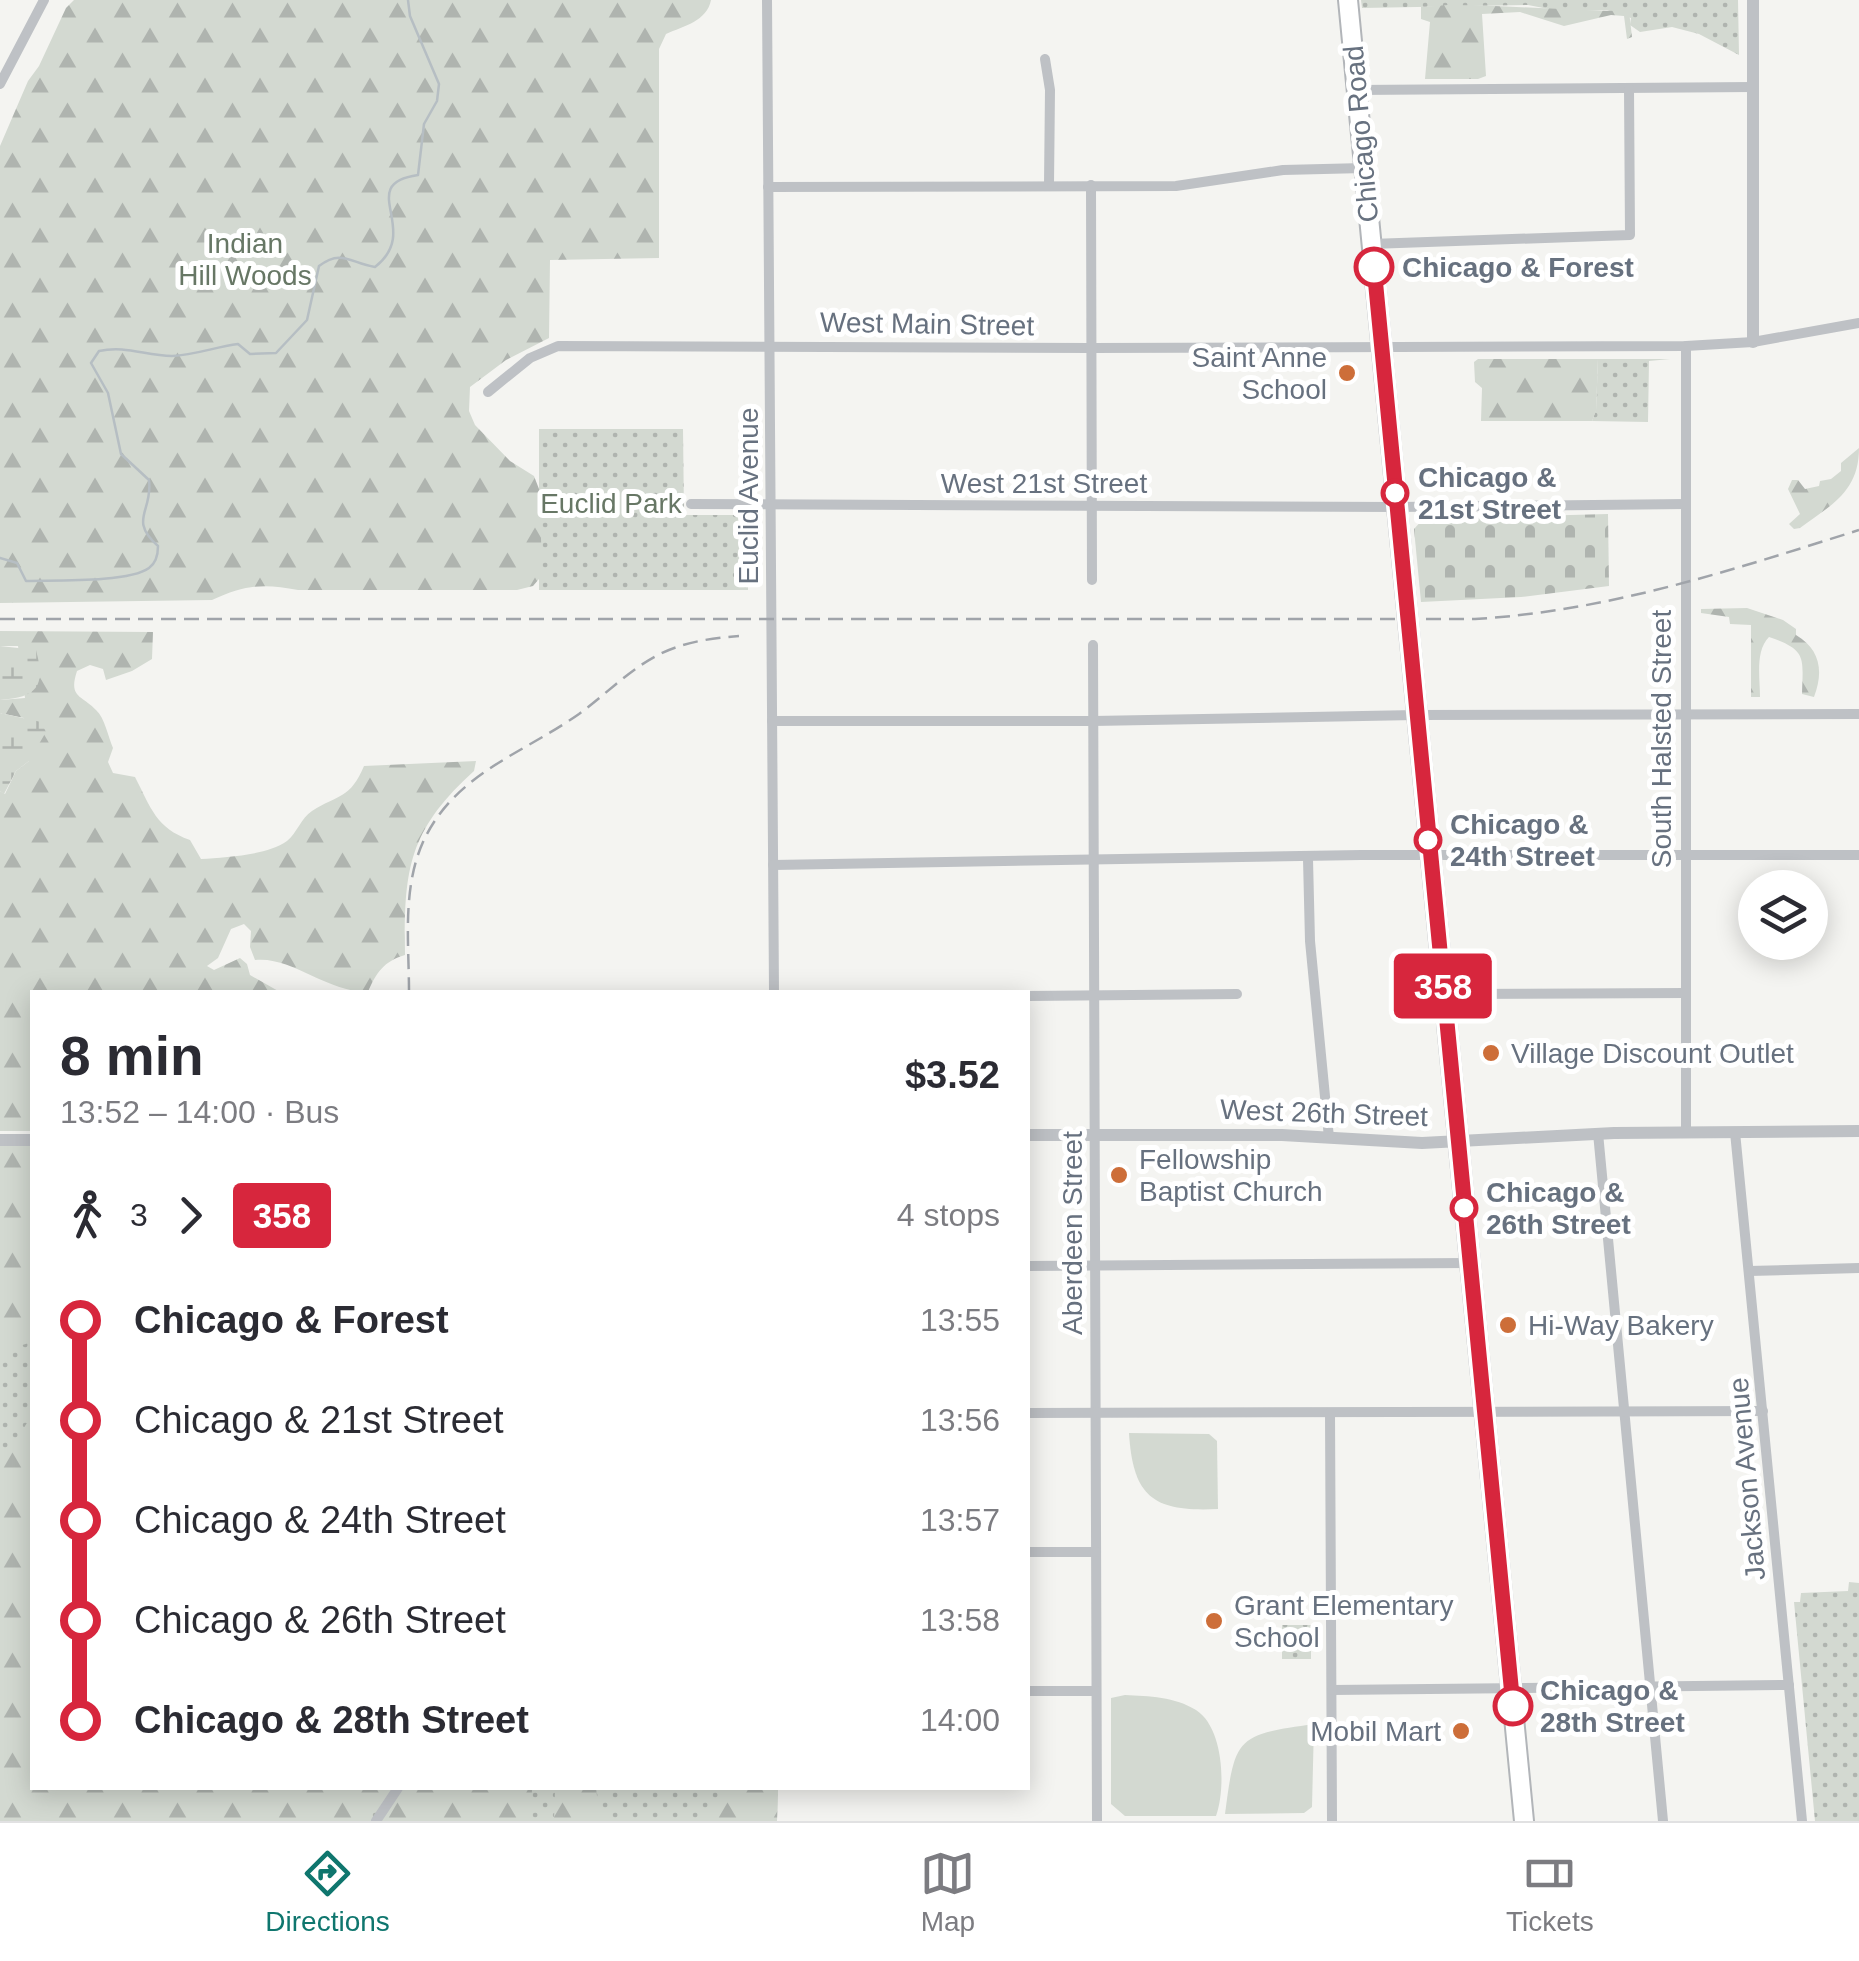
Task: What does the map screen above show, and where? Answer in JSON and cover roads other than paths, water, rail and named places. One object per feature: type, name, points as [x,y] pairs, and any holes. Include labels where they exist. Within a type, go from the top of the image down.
[{"type":"main road","name":"Chicago Road","points":[[1348,0],[1524,1821]]},
{"type":"street","points":[[0,84],[44,0]]},
{"type":"street","name":"Euclid Avenue","points":[[767,0],[774,990]]},
{"type":"street","points":[[1753,0],[1753,342]]},
{"type":"street","points":[[1045,59],[1050,90],[1049,184]]},
{"type":"street","points":[[1356,90],[1752,87]]},
{"type":"street","points":[[1371,244],[1630,236],[1629,89]]},
{"type":"street","points":[[768,187],[1176,186],[1283,170],[1364,168]]},
{"type":"street","points":[[1091,186],[1092,580]]},
{"type":"street","name":"West Main Street","points":[[488,392],[530,358],[558,346],[1686,346],[1753,342],[1859,323]]},
{"type":"street","name":"South Halsted Street","points":[[1686,346],[1686,1132]]},
{"type":"street","name":"West 21st Street","points":[[691,504],[1396,508],[1686,504]]},
{"type":"street","name":"Aberdeen Street","points":[[1094,645],[1096,1821]]},
{"type":"street","points":[[772,720],[1094,722],[1416,715],[1859,714]]},
{"type":"street","points":[[773,865],[1430,855],[1859,855]]},
{"type":"street","points":[[1308,858],[1310,941],[1329,1138]]},
{"type":"street","points":[[1443,994],[1686,992]]},
{"type":"street","points":[[1030,996],[1237,994]]},
{"type":"street","name":"West 26th Street","points":[[1030,1135],[1272,1135],[1391,1143],[1598,1133],[1859,1131]]},
{"type":"street","name":"Jackson Avenue","points":[[1735,1132],[1802,1821]]},
{"type":"street","points":[[1598,1133],[1663,1821]]},
{"type":"street","points":[[0,1140],[30,1140]]},
{"type":"street","points":[[1030,1266],[1468,1263]]},
{"type":"street","points":[[1750,1270],[1859,1268]]},
{"type":"street","points":[[1030,1413],[1764,1411]]},
{"type":"street","points":[[1330,1413],[1332,1821]]},
{"type":"street","points":[[1030,1552],[1096,1552]]},
{"type":"street","points":[[1332,1690],[1788,1685]]},
{"type":"street","points":[[1030,1691],[1096,1691]]},
{"type":"street","points":[[376,1821],[397,1790]]},
{"type":"waterway","points":[[0,558],[17,563],[26,581],[125,576],[139,573],[155,561],[158,546],[143,522],[149,480],[121,454],[108,393],[91,363],[99,351],[118,349],[172,356],[238,344],[250,354],[276,353],[307,320],[319,266],[340,258],[375,267],[388,253],[393,238],[391,188],[400,180],[418,175],[424,124],[437,101],[439,84],[410,16],[408,0]]},
{"type":"railway","points":[[0,619],[1475,619],[1525,615],[1622,598],[1717,574],[1859,530]]},
{"type":"railway","points":[[409,990],[408,916],[416,860],[436,819],[452,799],[491,768],[579,714],[647,661],[698,641],[739,636]]},
{"type":"place","name":"Chicago & Forest","points":[[1374,267]]},
{"type":"place","name":"Saint Anne School","points":[[1347,373]]},
{"type":"place","name":"Chicago & 21st Street","points":[[1395,493]]},
{"type":"place","name":"Chicago & 24th Street","points":[[1428,840]]},
{"type":"place","name":"Village Discount Outlet","points":[[1491,1053]]},
{"type":"place","name":"Fellowship Baptist Church","points":[[1119,1175]]},
{"type":"place","name":"Chicago & 26th Street","points":[[1464,1208]]},
{"type":"place","name":"Hi-Way Bakery","points":[[1508,1325]]},
{"type":"place","name":"Grant Elementary School","points":[[1214,1621]]},
{"type":"place","name":"Chicago & 28th Street","points":[[1513,1706]]},
{"type":"place","name":"Mobil Mart","points":[[1461,1731]]},
{"type":"park label","name":"Indian Hill Woods","points":[[245,259]]},
{"type":"park label","name":"Euclid Park","points":[[611,503]]}]
